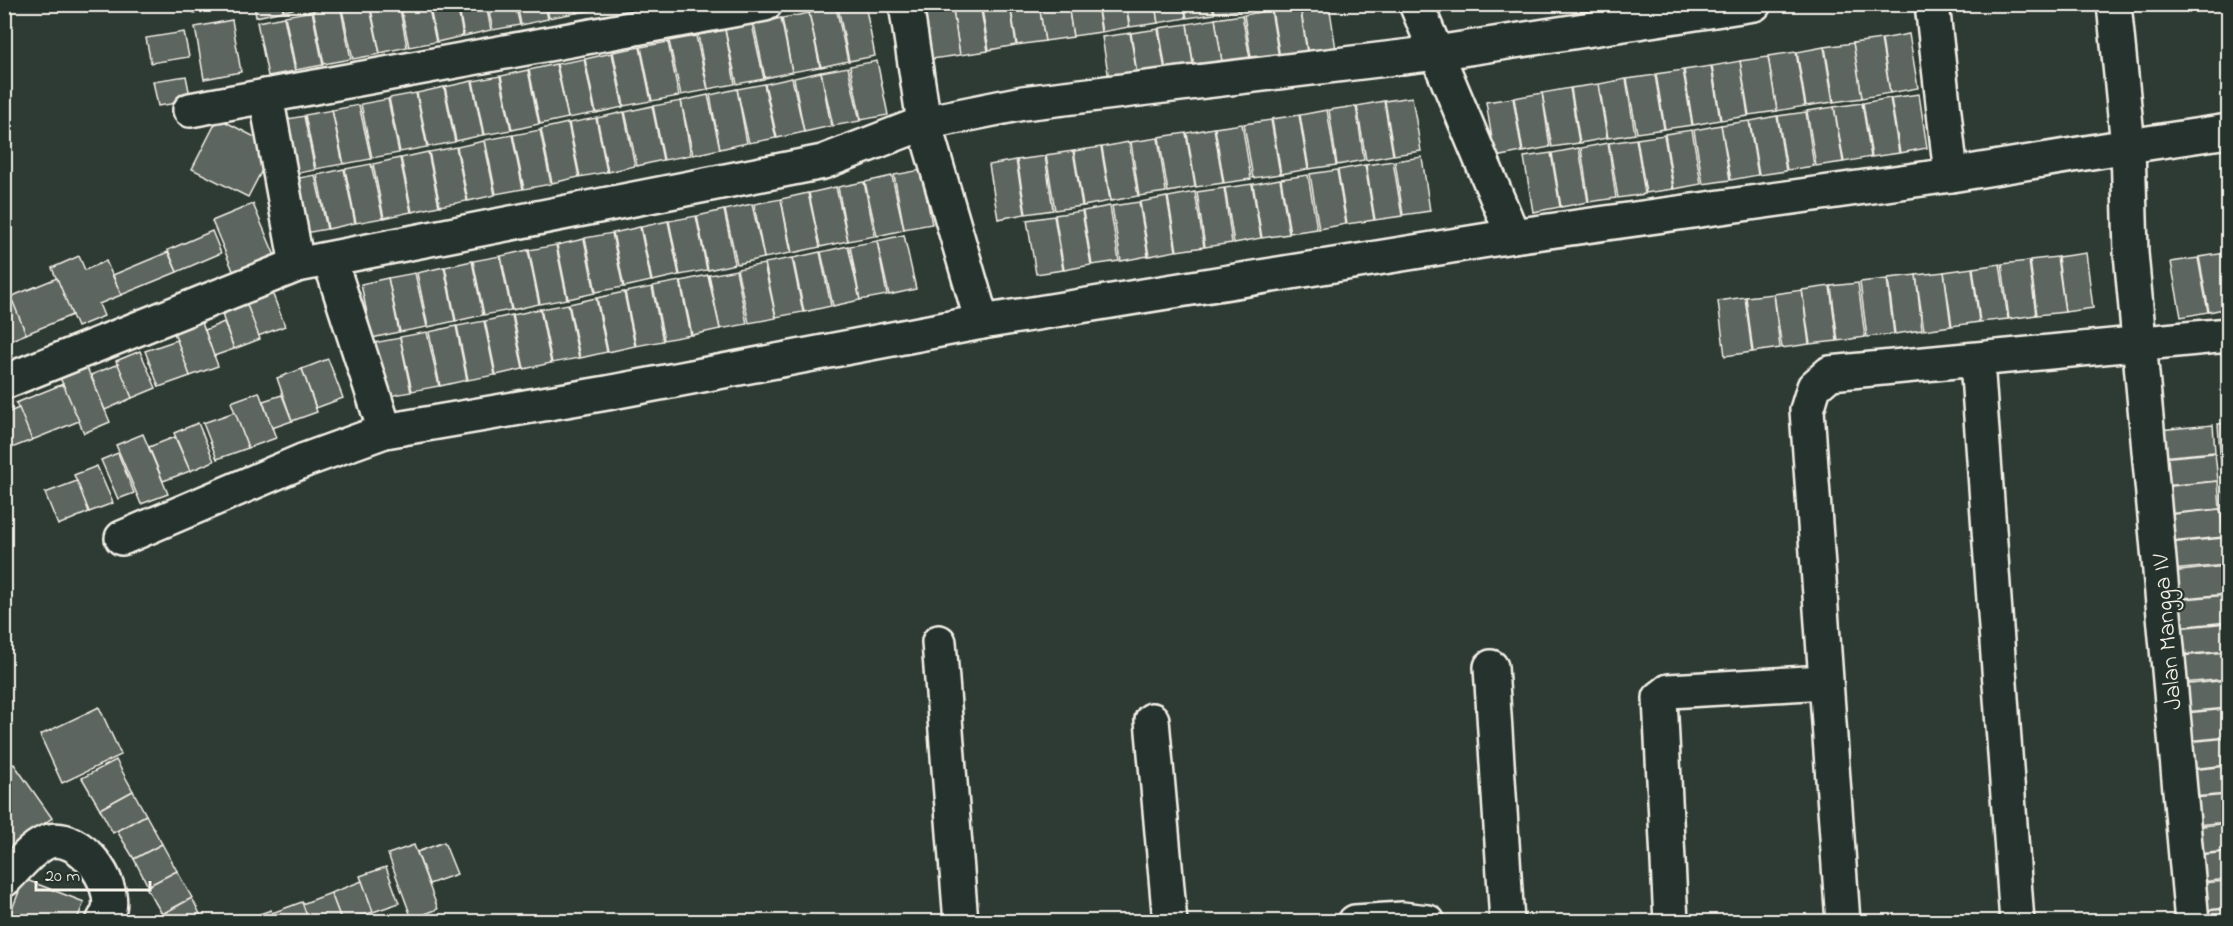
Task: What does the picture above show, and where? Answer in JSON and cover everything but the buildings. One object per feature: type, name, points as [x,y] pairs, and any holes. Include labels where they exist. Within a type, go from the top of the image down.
[{"type":"street","points":[[190,110],[765,4]]},
{"type":"street","points":[[906,4],[924,123],[982,322]]},
{"type":"street","points":[[1416,4],[1513,236]]},
{"type":"street","points":[[4,382],[297,265],[823,162],[924,123],[1023,103],[1436,53],[1754,4]]},
{"type":"street","points":[[1932,4],[1951,175]]},
{"type":"street","name":"Jalan Mangga IV","points":[[2114,4],[2128,146],[2131,253],[2192,921]]},
{"type":"street","points":[[266,96],[297,265]]},
{"type":"street","points":[[122,538],[305,460],[385,431],[607,393],[982,322],[1513,236],[1951,175],[2229,131]]},
{"type":"street","points":[[330,260],[385,431]]},
{"type":"street","points":[[1843,921],[1807,410],[1809,398],[1821,379],[1830,373],[1977,361],[2229,335]]},
{"type":"street","points":[[1977,361],[2017,921]]},
{"type":"street","points":[[939,642],[961,921]]},
{"type":"street","points":[[1491,667],[1507,921]]},
{"type":"street","points":[[1671,921],[1660,698],[1669,691],[1825,682]]},
{"type":"street","points":[[1152,720],[1170,921]]},
{"type":"street","points":[[4,880],[41,845],[62,840],[72,843],[91,859],[106,886],[109,909],[103,921]]},
{"type":"street","points":[[1355,921],[1402,919],[1428,921]]}]
